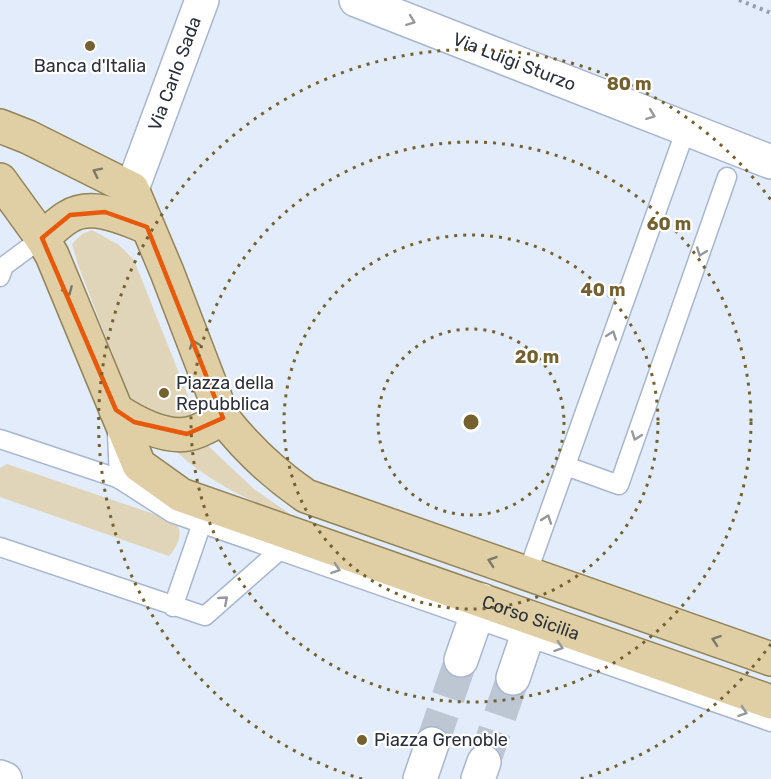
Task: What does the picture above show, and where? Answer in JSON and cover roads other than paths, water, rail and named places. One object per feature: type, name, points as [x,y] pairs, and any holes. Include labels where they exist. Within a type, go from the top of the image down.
[{"type":"main road","points":[[0,126],[28,137],[132,189],[167,272],[223,418],[257,458],[279,478],[306,496],[771,659]]},
{"type":"main road","name":"Corso Sicilia","points":[[0,180],[42,238],[68,291],[139,465],[181,495],[286,542],[530,628],[771,702]]},
{"type":"main road","points":[[42,238],[70,215],[87,212],[105,212],[147,226]]},
{"type":"main road","points":[[116,410],[134,422],[169,434],[188,434],[223,418]]},
{"type":"street","name":"Via Carlo Sada","points":[[132,189],[202,0]]},
{"type":"street","name":"Via Luigi Sturzo","points":[[356,0],[771,162]]},
{"type":"street","points":[[461,660],[478,609]]},
{"type":"street","points":[[513,678],[530,628]]},
{"type":"street","points":[[420,779],[432,744]]},
{"type":"street","points":[[0,777],[5,779]]},
{"type":"lane","points":[[527,574],[686,129]]},
{"type":"lane","points":[[566,466],[619,484],[728,177]]},
{"type":"lane","points":[[0,277],[4,266],[42,238]]},
{"type":"lane","points":[[116,410],[119,479]]},
{"type":"lane","points":[[0,439],[119,479],[181,495]]},
{"type":"lane","points":[[119,479],[172,513],[202,523],[286,542]]},
{"type":"lane","points":[[173,607],[202,523]]},
{"type":"lane","points":[[0,547],[205,616],[286,542]]},
{"type":"lane","points":[[530,628],[771,722]]},
{"type":"tunnel","points":[[432,744],[461,660]]},
{"type":"tunnel","points":[[484,762],[513,678]]},
{"type":"place","name":"Banca d'Italia","points":[[90,46]]},
{"type":"place","name":"Piazza della Repubblica","points":[[164,393]]},
{"type":"place","name":"Piazza Grenoble","points":[[362,740]]}]
